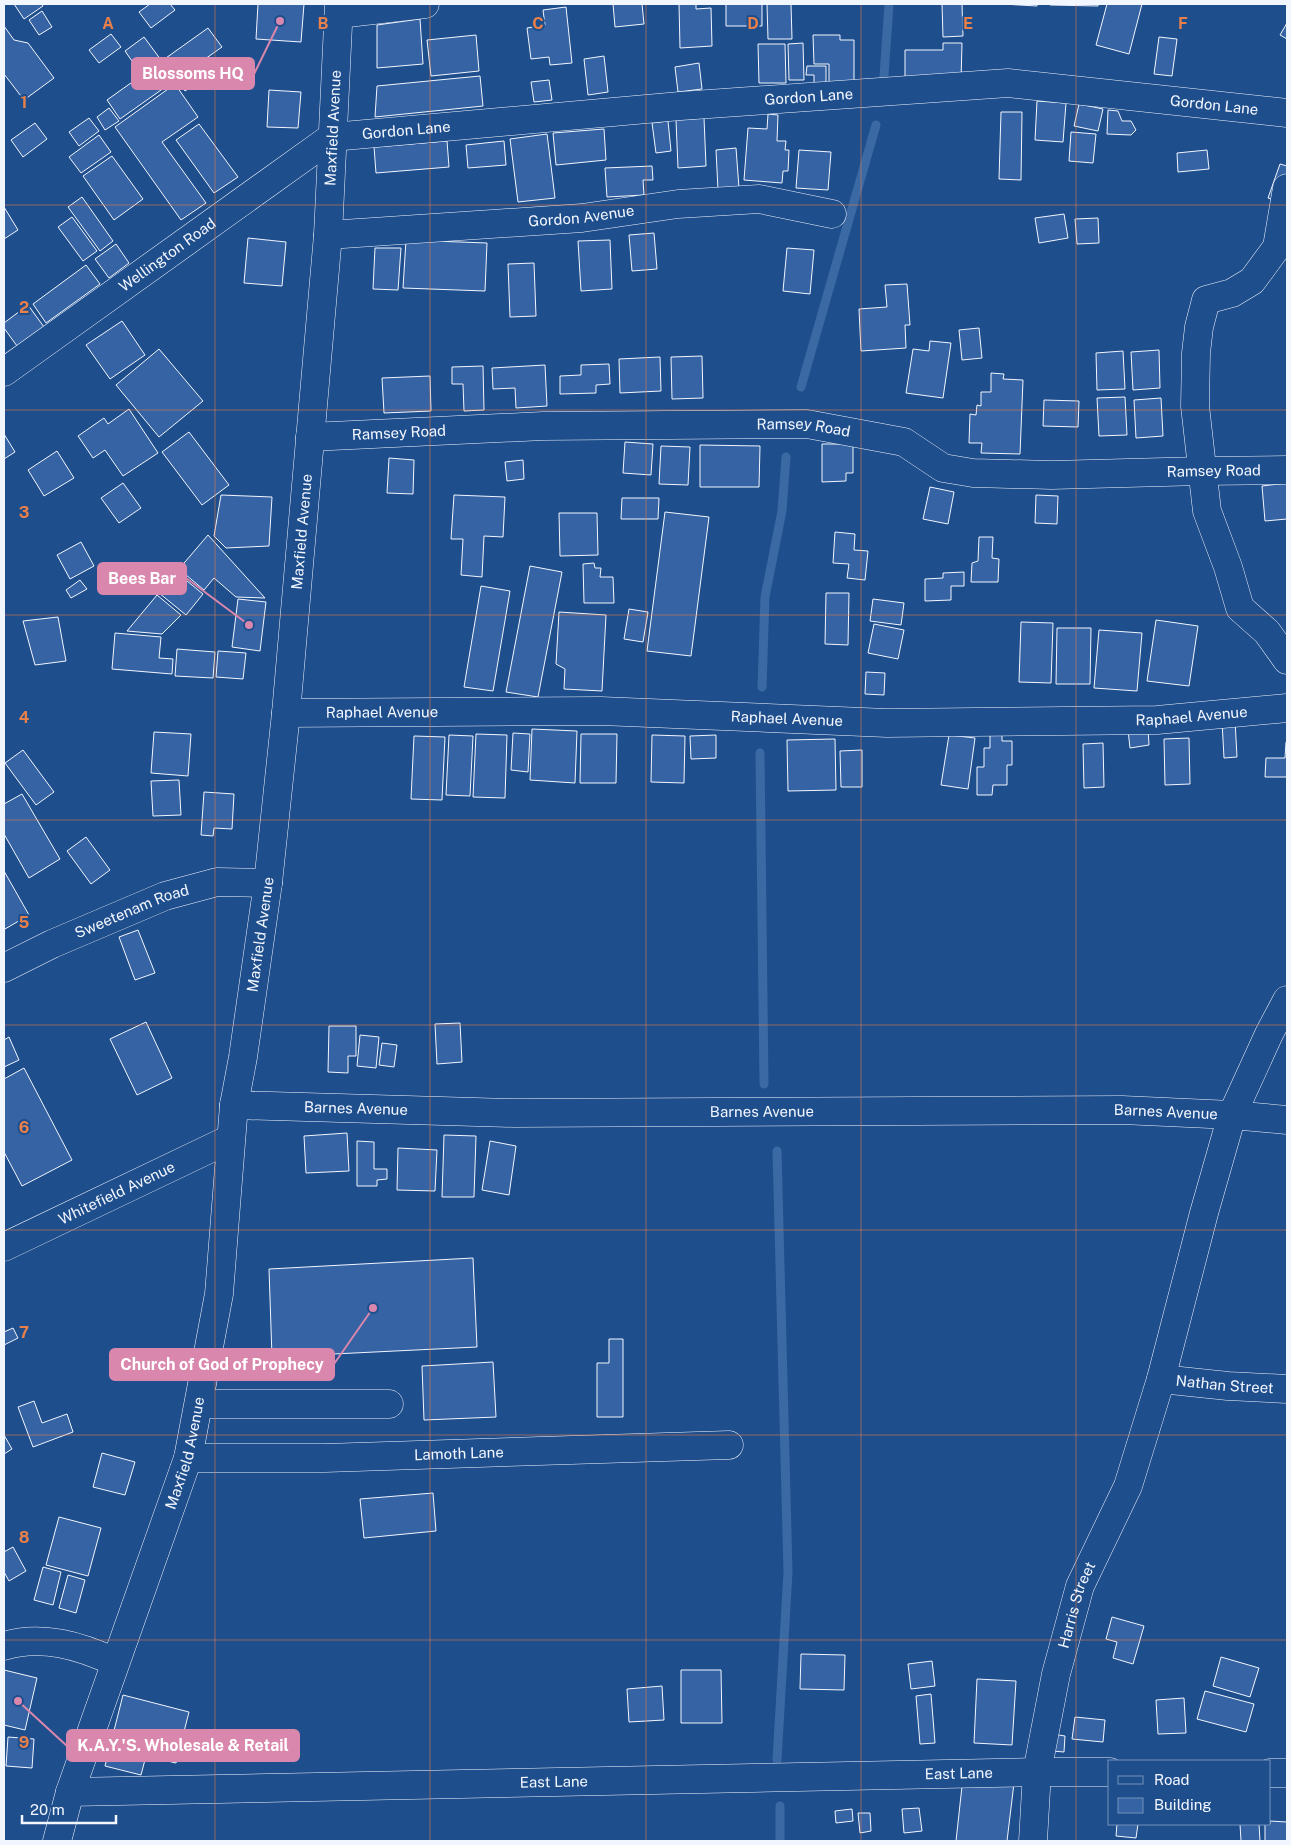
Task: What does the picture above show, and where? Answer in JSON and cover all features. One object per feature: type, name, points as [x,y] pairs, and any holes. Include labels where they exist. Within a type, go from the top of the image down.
[{"type":"street","points":[[339,9],[426,4]]},
{"type":"street","name":"Maxfield Avenue","points":[[57,1841],[70,1792],[188,1458],[218,1294],[230,1139],[268,882],[286,713],[328,235],[339,9]]},
{"type":"street","name":"Gordon Lane","points":[[332,137],[680,106],[1008,84],[1287,113]]},
{"type":"street","name":"Wellington Road","points":[[4,372],[332,137]]},
{"type":"street","points":[[1287,188],[1277,247],[1258,274],[1252,281],[1232,293],[1206,300],[1196,353],[1195,406],[1207,511],[1228,567],[1240,608],[1268,632],[1287,660]]},
{"type":"street","name":"Gordon Avenue","points":[[328,235],[582,218],[678,204],[759,199],[832,214]]},
{"type":"street","name":"Ramsey Road","points":[[310,437],[543,426],[807,424],[904,442],[943,468],[972,473],[1052,475],[1287,470]]},
{"type":"street","name":"Raphael Avenue","points":[[286,713],[601,711],[887,723],[1157,720],[1287,708]]},
{"type":"street","name":"Sweetenam Road","points":[[4,968],[52,944],[165,896],[217,882],[268,882]]},
{"type":"street","name":"Harris Street","points":[[1033,1841],[1037,1772],[1056,1674],[1080,1586],[1128,1486],[1161,1379],[1204,1213],[1232,1115],[1269,1034],[1287,1000]]},
{"type":"street","name":"Barnes Avenue","points":[[234,1105],[513,1114],[1122,1110],[1232,1115],[1287,1120]]},
{"type":"street","name":"Whitefield Avenue","points":[[4,1247],[230,1139]]},
{"type":"street","name":"Nathan Street","points":[[1161,1379],[1228,1386],[1287,1389]]},
{"type":"street","points":[[198,1404],[390,1404]]},
{"type":"street","name":"Lamoth Lane","points":[[188,1458],[325,1458],[729,1445]]},
{"type":"street","points":[[4,1646],[21,1641],[52,1642],[85,1649],[115,1662]]},
{"type":"street","name":"East Lane","points":[[70,1792],[1108,1772]]},
{"type":"street","points":[[1271,1773],[1287,1773]]},
{"type":"building","points":[[14,4],[42,4],[43,6],[24,19]]},
{"type":"building","points":[[150,4],[170,4],[175,10],[151,28],[139,12]]},
{"type":"building","points":[[258,4],[304,4],[301,42],[256,39]]},
{"type":"building","points":[[613,4],[642,4],[644,24],[615,27]]},
{"type":"building","points":[[679,4],[696,4],[696,9],[711,8],[712,46],[680,48]]},
{"type":"building","points":[[726,4],[762,4],[762,26],[726,26]]},
{"type":"building","points":[[767,4],[791,4],[792,39],[768,39]]},
{"type":"building","points":[[942,4],[962,4],[963,36],[943,37]]},
{"type":"building","points":[[1002,4],[1037,4],[1037,6]]},
{"type":"building","points":[[1098,4],[1098,6],[1050,5]]},
{"type":"building","points":[[1107,4],[1142,4],[1129,54],[1096,45]]},
{"type":"building","points":[[566,7],[572,63],[550,65],[549,57],[531,59],[527,28],[545,25],[543,10]]},
{"type":"building","points":[[42,11],[52,27],[39,35],[29,20]]},
{"type":"building","points":[[420,19],[423,64],[377,68],[377,25]]},
{"type":"building","points":[[1287,23],[1287,39],[1280,35]]},
{"type":"building","points":[[4,26],[14,40],[28,43],[54,78],[24,100],[4,74]]},
{"type":"building","points":[[208,28],[222,47],[120,119],[107,100]]},
{"type":"building","points":[[111,34],[121,47],[99,63],[89,50]]},
{"type":"building","points":[[476,35],[479,71],[431,76],[427,40]]},
{"type":"building","points":[[813,35],[840,35],[840,40],[854,40],[854,82],[829,83],[829,64],[814,64]]},
{"type":"building","points":[[144,37],[161,60],[141,74],[125,51]]},
{"type":"building","points":[[1159,37],[1177,39],[1172,76],[1154,74]]},
{"type":"building","points":[[803,43],[804,80],[789,80],[788,44]]},
{"type":"building","points":[[943,43],[962,43],[961,81],[905,81],[905,50],[943,50]]},
{"type":"building","points":[[758,44],[785,44],[786,83],[759,83]]},
{"type":"building","points":[[604,56],[608,92],[588,95],[584,59]]},
{"type":"building","points":[[205,63],[212,72],[185,91],[179,82]]},
{"type":"building","points":[[699,63],[702,89],[678,92],[675,67]]},
{"type":"building","points":[[807,66],[826,66],[826,85],[814,85],[814,75],[806,75]]},
{"type":"building","points":[[480,76],[483,106],[375,117],[377,86]]},
{"type":"building","points":[[549,80],[552,100],[534,102],[531,82]]},
{"type":"building","points":[[175,84],[198,117],[162,142],[206,203],[181,220],[115,127]]},
{"type":"building","points":[[269,90],[301,92],[298,128],[267,127]]},
{"type":"building","points":[[1037,101],[1066,103],[1063,142],[1035,140]]},
{"type":"building","points":[[1079,104],[1103,109],[1098,131],[1074,126]]},
{"type":"building","points":[[109,108],[119,121],[105,130],[97,117]]},
{"type":"building","points":[[1108,110],[1118,111],[1122,121],[1131,121],[1136,130],[1131,135],[1107,134]]},
{"type":"building","points":[[1001,112],[1022,112],[1021,180],[999,179]]},
{"type":"building","points":[[768,114],[778,115],[777,141],[786,141],[785,150],[789,150],[788,171],[783,171],[782,183],[744,180],[748,128],[767,129]]},
{"type":"building","points":[[89,118],[99,131],[79,146],[69,132]]},
{"type":"building","points":[[704,118],[706,166],[678,168],[676,120]]},
{"type":"building","points":[[668,121],[671,151],[656,153],[652,123]]},
{"type":"building","points":[[35,123],[47,139],[23,157],[11,140]]},
{"type":"building","points":[[199,124],[238,177],[214,193],[176,140]]},
{"type":"building","points":[[604,129],[606,160],[556,165],[553,133]]},
{"type":"building","points":[[1071,132],[1096,134],[1093,163],[1069,161]]},
{"type":"building","points":[[547,134],[555,198],[518,202],[510,139]]},
{"type":"building","points":[[99,135],[111,152],[81,173],[69,157]]},
{"type":"building","points":[[447,141],[449,167],[376,173],[374,147]]},
{"type":"building","points":[[504,141],[506,165],[468,168],[466,145]]},
{"type":"building","points":[[736,148],[739,188],[718,190],[716,150]]},
{"type":"building","points":[[799,150],[831,152],[828,190],[796,188]]},
{"type":"building","points":[[1207,150],[1209,169],[1178,172],[1177,153]]},
{"type":"building","points":[[112,156],[143,199],[114,220],[83,176]]},
{"type":"building","points":[[1280,164],[1287,166],[1287,183],[1280,202],[1268,198]]},
{"type":"building","points":[[652,166],[653,180],[643,180],[644,195],[607,197],[605,168]]},
{"type":"building","points":[[82,197],[113,241],[100,251],[68,207]]},
{"type":"building","points":[[4,207],[18,230],[4,239]]},
{"type":"building","points":[[1064,214],[1068,238],[1039,243],[1035,218]]},
{"type":"building","points":[[72,217],[97,251],[83,261],[58,227]]},
{"type":"building","points":[[1098,218],[1099,243],[1077,244],[1075,219]]},
{"type":"building","points":[[654,233],[657,269],[632,271],[629,235]]},
{"type":"building","points":[[248,238],[286,242],[282,286],[244,283]]},
{"type":"building","points":[[406,240],[487,243],[485,291],[403,288]]},
{"type":"building","points":[[610,240],[612,289],[581,291],[578,241]]},
{"type":"building","points":[[116,244],[129,263],[109,278],[95,259]]},
{"type":"building","points":[[375,248],[401,248],[398,290],[373,289]]},
{"type":"building","points":[[787,248],[814,250],[810,294],[783,291]]},
{"type":"building","points":[[534,263],[536,316],[510,317],[508,264]]},
{"type":"building","points":[[86,265],[100,284],[46,323],[33,304]]},
{"type":"building","points":[[907,284],[910,325],[905,325],[906,348],[861,351],[859,309],[887,307],[885,285]]},
{"type":"building","points":[[28,305],[44,327],[17,346],[4,328],[4,323]]},
{"type":"building","points":[[122,321],[145,355],[110,379],[86,345]]},
{"type":"building","points":[[979,328],[982,358],[962,360],[959,330]]},
{"type":"building","points":[[930,341],[951,343],[943,398],[906,393],[913,349],[929,351]]},
{"type":"building","points":[[159,349],[203,401],[159,437],[116,385]]},
{"type":"building","points":[[1159,350],[1160,388],[1133,390],[1131,352]]},
{"type":"building","points":[[1123,351],[1125,389],[1097,390],[1096,353]]},
{"type":"building","points":[[702,356],[703,398],[672,399],[671,357]]},
{"type":"building","points":[[660,357],[661,391],[620,393],[619,359]]},
{"type":"building","points":[[609,364],[610,384],[596,385],[596,393],[560,394],[560,376],[581,375],[581,365]]},
{"type":"building","points":[[545,365],[547,406],[516,408],[515,388],[493,389],[492,368]]},
{"type":"building","points":[[483,366],[484,410],[464,411],[463,384],[452,384],[452,367]]},
{"type":"building","points":[[991,373],[1004,374],[1003,379],[1023,380],[1020,454],[981,453],[982,443],[969,443],[970,414],[976,415],[977,405],[981,406],[981,392],[991,392]]},
{"type":"building","points":[[430,376],[431,411],[384,413],[382,378]]},
{"type":"building","points":[[1125,397],[1127,435],[1099,436],[1097,398]]},
{"type":"building","points":[[1161,398],[1163,436],[1136,438],[1134,400]]},
{"type":"building","points":[[1044,400],[1079,401],[1078,427],[1043,426]]},
{"type":"building","points":[[129,409],[158,453],[123,476],[105,450],[93,458],[78,436],[104,418],[108,424]]},
{"type":"building","points":[[189,432],[229,485],[202,505],[162,452]]},
{"type":"building","points":[[4,434],[15,452],[4,459]]},
{"type":"building","points":[[625,442],[653,444],[651,475],[623,473]]},
{"type":"building","points":[[822,444],[853,444],[853,473],[846,473],[846,481],[822,482]]},
{"type":"building","points":[[700,445],[760,446],[759,487],[700,487]]},
{"type":"building","points":[[661,446],[690,447],[688,485],[659,484]]},
{"type":"building","points":[[57,451],[74,478],[44,496],[28,470]]},
{"type":"building","points":[[389,458],[414,460],[413,494],[387,493]]},
{"type":"building","points":[[523,460],[524,479],[507,481],[505,462]]},
{"type":"building","points":[[123,483],[141,508],[119,523],[101,498]]},
{"type":"building","points":[[1287,483],[1287,519],[1265,521],[1262,486]]},
{"type":"building","points":[[930,487],[954,492],[948,524],[923,519]]},
{"type":"building","points":[[221,495],[272,497],[269,546],[226,548],[214,536]]},
{"type":"building","points":[[454,495],[505,497],[503,537],[484,536],[482,577],[461,575],[463,539],[451,539]]},
{"type":"building","points":[[1036,495],[1058,496],[1057,524],[1035,523]]},
{"type":"building","points":[[622,498],[659,498],[658,519],[621,519]]},
{"type":"building","points":[[665,512],[709,517],[691,656],[647,651]]},
{"type":"building","points":[[559,513],[597,513],[598,555],[560,556]]},
{"type":"building","points":[[835,532],[855,534],[854,550],[868,551],[865,580],[847,578],[849,564],[833,563]]},
{"type":"building","points":[[208,535],[265,598],[236,597],[214,578],[204,590],[179,569]]},
{"type":"building","points":[[979,537],[993,537],[992,558],[999,559],[998,582],[971,582],[972,563],[978,561]]},
{"type":"building","points":[[81,542],[94,566],[70,579],[57,555]]},
{"type":"building","points":[[594,563],[595,568],[601,568],[600,577],[613,577],[614,603],[584,603],[583,564]]},
{"type":"building","points":[[530,566],[562,572],[538,697],[506,692]]},
{"type":"building","points":[[176,572],[203,594],[186,615],[159,593]]},
{"type":"building","points":[[964,572],[964,586],[951,586],[951,600],[925,601],[925,579],[943,578],[943,573]]},
{"type":"building","points":[[80,580],[87,589],[71,598],[66,590]]},
{"type":"building","points":[[481,586],[510,591],[493,691],[464,687]]},
{"type":"building","points":[[826,593],[849,593],[848,645],[825,644]]},
{"type":"building","points":[[157,595],[181,615],[162,634],[127,631]]},
{"type":"building","points":[[238,599],[266,602],[260,651],[232,647]]},
{"type":"building","points":[[873,599],[904,603],[901,625],[870,621]]},
{"type":"building","points":[[629,609],[648,612],[643,642],[624,639]]},
{"type":"building","points":[[559,612],[606,615],[602,691],[564,689],[565,669],[556,664]]},
{"type":"building","points":[[58,617],[66,661],[35,665],[23,621]]},
{"type":"building","points":[[1156,620],[1198,626],[1189,686],[1147,681]]},
{"type":"building","points":[[1021,622],[1053,623],[1051,683],[1019,682]]},
{"type":"building","points":[[874,624],[904,630],[898,659],[868,653]]},
{"type":"building","points":[[1057,628],[1091,628],[1090,684],[1056,684]]},
{"type":"building","points":[[1099,630],[1142,633],[1137,691],[1094,688]]},
{"type":"building","points":[[115,633],[161,637],[159,658],[173,659],[172,674],[112,669]]},
{"type":"building","points":[[177,649],[215,652],[213,678],[175,676]]},
{"type":"building","points":[[218,651],[246,653],[243,679],[216,677]]},
{"type":"building","points":[[866,672],[885,673],[884,695],[865,694]]},
{"type":"building","points":[[1235,720],[1237,757],[1224,758],[1222,721]]},
{"type":"building","points":[[1148,728],[1149,745],[1130,748],[1128,730]]},
{"type":"building","points":[[532,729],[577,731],[575,783],[530,780]]},
{"type":"building","points":[[1002,729],[1002,741],[1012,741],[1012,765],[1007,765],[1007,785],[993,785],[992,795],[977,795],[977,767],[984,767],[984,748],[990,748],[990,730]]},
{"type":"building","points":[[154,732],[191,734],[188,776],[151,773]]},
{"type":"building","points":[[513,733],[530,734],[528,772],[511,770]]},
{"type":"building","points":[[476,734],[507,735],[505,798],[473,797]]},
{"type":"building","points":[[581,734],[617,734],[616,783],[580,783]]},
{"type":"building","points":[[449,735],[473,736],[470,796],[446,795]]},
{"type":"building","points":[[652,735],[685,736],[684,783],[651,782]]},
{"type":"building","points":[[716,735],[716,758],[691,759],[690,736]]},
{"type":"building","points":[[949,735],[975,738],[968,789],[941,785]]},
{"type":"building","points":[[414,736],[445,737],[442,800],[411,799]]},
{"type":"building","points":[[1189,738],[1190,784],[1165,785],[1164,739]]},
{"type":"building","points":[[835,739],[836,790],[788,791],[787,740]]},
{"type":"building","points":[[1286,742],[1287,777],[1265,777],[1266,758],[1285,758]]},
{"type":"building","points":[[1103,743],[1104,787],[1084,788],[1083,744]]},
{"type":"building","points":[[23,750],[54,792],[36,805],[5,763]]},
{"type":"building","points":[[862,750],[862,787],[841,787],[840,751]]},
{"type":"building","points":[[179,780],[181,815],[153,816],[151,781]]},
{"type":"building","points":[[204,792],[234,794],[232,829],[214,828],[213,836],[201,835]]},
{"type":"building","points":[[22,794],[60,859],[29,878],[4,834],[4,804]]},
{"type":"building","points":[[86,837],[110,870],[91,884],[67,851]]},
{"type":"building","points":[[4,871],[29,915],[5,929],[4,926]]},
{"type":"building","points":[[138,930],[155,973],[135,980],[119,937]]},
{"type":"building","points":[[146,1022],[172,1078],[137,1095],[110,1039]]},
{"type":"building","points":[[460,1023],[462,1062],[437,1064],[435,1024]]},
{"type":"building","points":[[329,1026],[356,1026],[356,1056],[348,1056],[348,1073],[328,1072]]},
{"type":"building","points":[[360,1035],[379,1037],[376,1068],[357,1066]]},
{"type":"building","points":[[9,1037],[19,1060],[4,1067],[4,1040]]},
{"type":"building","points":[[382,1043],[397,1045],[394,1067],[379,1065]]},
{"type":"building","points":[[24,1068],[72,1160],[22,1186],[4,1152],[4,1079]]},
{"type":"building","points":[[347,1133],[349,1171],[306,1173],[304,1136]]},
{"type":"building","points":[[444,1135],[476,1136],[474,1197],[442,1197]]},
{"type":"building","points":[[357,1141],[374,1142],[374,1169],[387,1169],[387,1179],[377,1180],[377,1186],[357,1186]]},
{"type":"building","points":[[490,1141],[516,1146],[509,1195],[482,1190]]},
{"type":"building","points":[[398,1148],[437,1150],[435,1191],[397,1190]]},
{"type":"building","points":[[473,1258],[477,1347],[272,1357],[269,1269]]},
{"type":"building","points":[[13,1328],[18,1338],[4,1345],[4,1332]]},
{"type":"building","points":[[609,1339],[623,1339],[623,1417],[597,1417],[597,1363],[609,1363]]},
{"type":"building","points":[[493,1362],[496,1417],[424,1420],[422,1366]]},
{"type":"building","points":[[34,1401],[42,1423],[67,1414],[73,1432],[33,1447],[18,1407]]},
{"type":"building","points":[[4,1435],[12,1449],[4,1454]]},
{"type":"building","points":[[102,1453],[135,1462],[125,1495],[93,1487]]},
{"type":"building","points":[[433,1493],[436,1531],[364,1538],[360,1499]]},
{"type":"building","points":[[59,1517],[101,1528],[88,1576],[46,1565]]},
{"type":"building","points":[[13,1547],[26,1571],[9,1581],[4,1572],[4,1552]]},
{"type":"building","points":[[43,1567],[61,1572],[53,1605],[34,1600]]},
{"type":"building","points":[[68,1575],[85,1580],[76,1613],[59,1608]]},
{"type":"building","points":[[1112,1617],[1144,1626],[1133,1664],[1113,1658],[1117,1642],[1106,1639]]},
{"type":"building","points":[[801,1654],[845,1655],[844,1690],[800,1689]]},
{"type":"building","points":[[1221,1657],[1259,1668],[1250,1697],[1213,1686]]},
{"type":"building","points":[[932,1661],[935,1686],[911,1689],[908,1664]]},
{"type":"building","points":[[4,1670],[37,1678],[25,1730],[4,1725]]},
{"type":"building","points":[[681,1670],[721,1670],[722,1723],[681,1723]]},
{"type":"building","points":[[977,1679],[1016,1681],[1012,1745],[974,1743]]},
{"type":"building","points":[[662,1686],[664,1720],[629,1722],[627,1689]]},
{"type":"building","points":[[1205,1691],[1254,1704],[1246,1732],[1197,1719]]},
{"type":"building","points":[[931,1694],[935,1743],[920,1744],[916,1696]]},
{"type":"building","points":[[123,1695],[189,1712],[176,1763],[155,1758],[161,1736],[152,1733],[141,1775],[105,1766]]},
{"type":"building","points":[[1184,1698],[1186,1733],[1158,1734],[1156,1700]]},
{"type":"building","points":[[1075,1717],[1105,1720],[1103,1742],[1072,1739]]},
{"type":"building","points":[[1053,1734],[1065,1736],[1064,1752],[1052,1751]]},
{"type":"building","points":[[8,1737],[34,1739],[32,1768],[6,1766]]},
{"type":"building","points":[[963,1777],[1014,1783],[1007,1841],[956,1841]]},
{"type":"building","points":[[919,1808],[922,1831],[904,1833],[902,1809]]},
{"type":"building","points":[[852,1809],[853,1821],[836,1823],[835,1811]]},
{"type":"building","points":[[858,1813],[870,1813],[871,1831],[860,1833]]},
{"type":"building","points":[[1271,1821],[1287,1822],[1287,1841],[1265,1841],[1265,1825],[1271,1825]]},
{"type":"building","points":[[1117,1825],[1138,1825],[1136,1838],[1116,1836]]},
{"type":"building","points":[[1240,1825],[1259,1825],[1260,1841],[1241,1841]]},
{"type":"waterway","points":[[884,76],[889,4]]},
{"type":"waterway","points":[[801,387],[876,125]]},
{"type":"waterway","points":[[762,687],[765,597],[782,511],[786,457]]},
{"type":"waterway","points":[[760,753],[764,1084]]},
{"type":"waterway","points":[[777,1151],[788,1572],[777,1760]]},
{"type":"waterway","points":[[780,1806],[780,1841]]},
{"type":"place","name":"Blossoms HQ","points":[[280,21]]},
{"type":"place","name":"Bees Bar","points":[[249,625]]},
{"type":"place","name":"Church of God of Prophecy","points":[[373,1308]]},
{"type":"place","name":"K.A.Y.'S. Wholesale & Retail","points":[[18,1701]]}]
